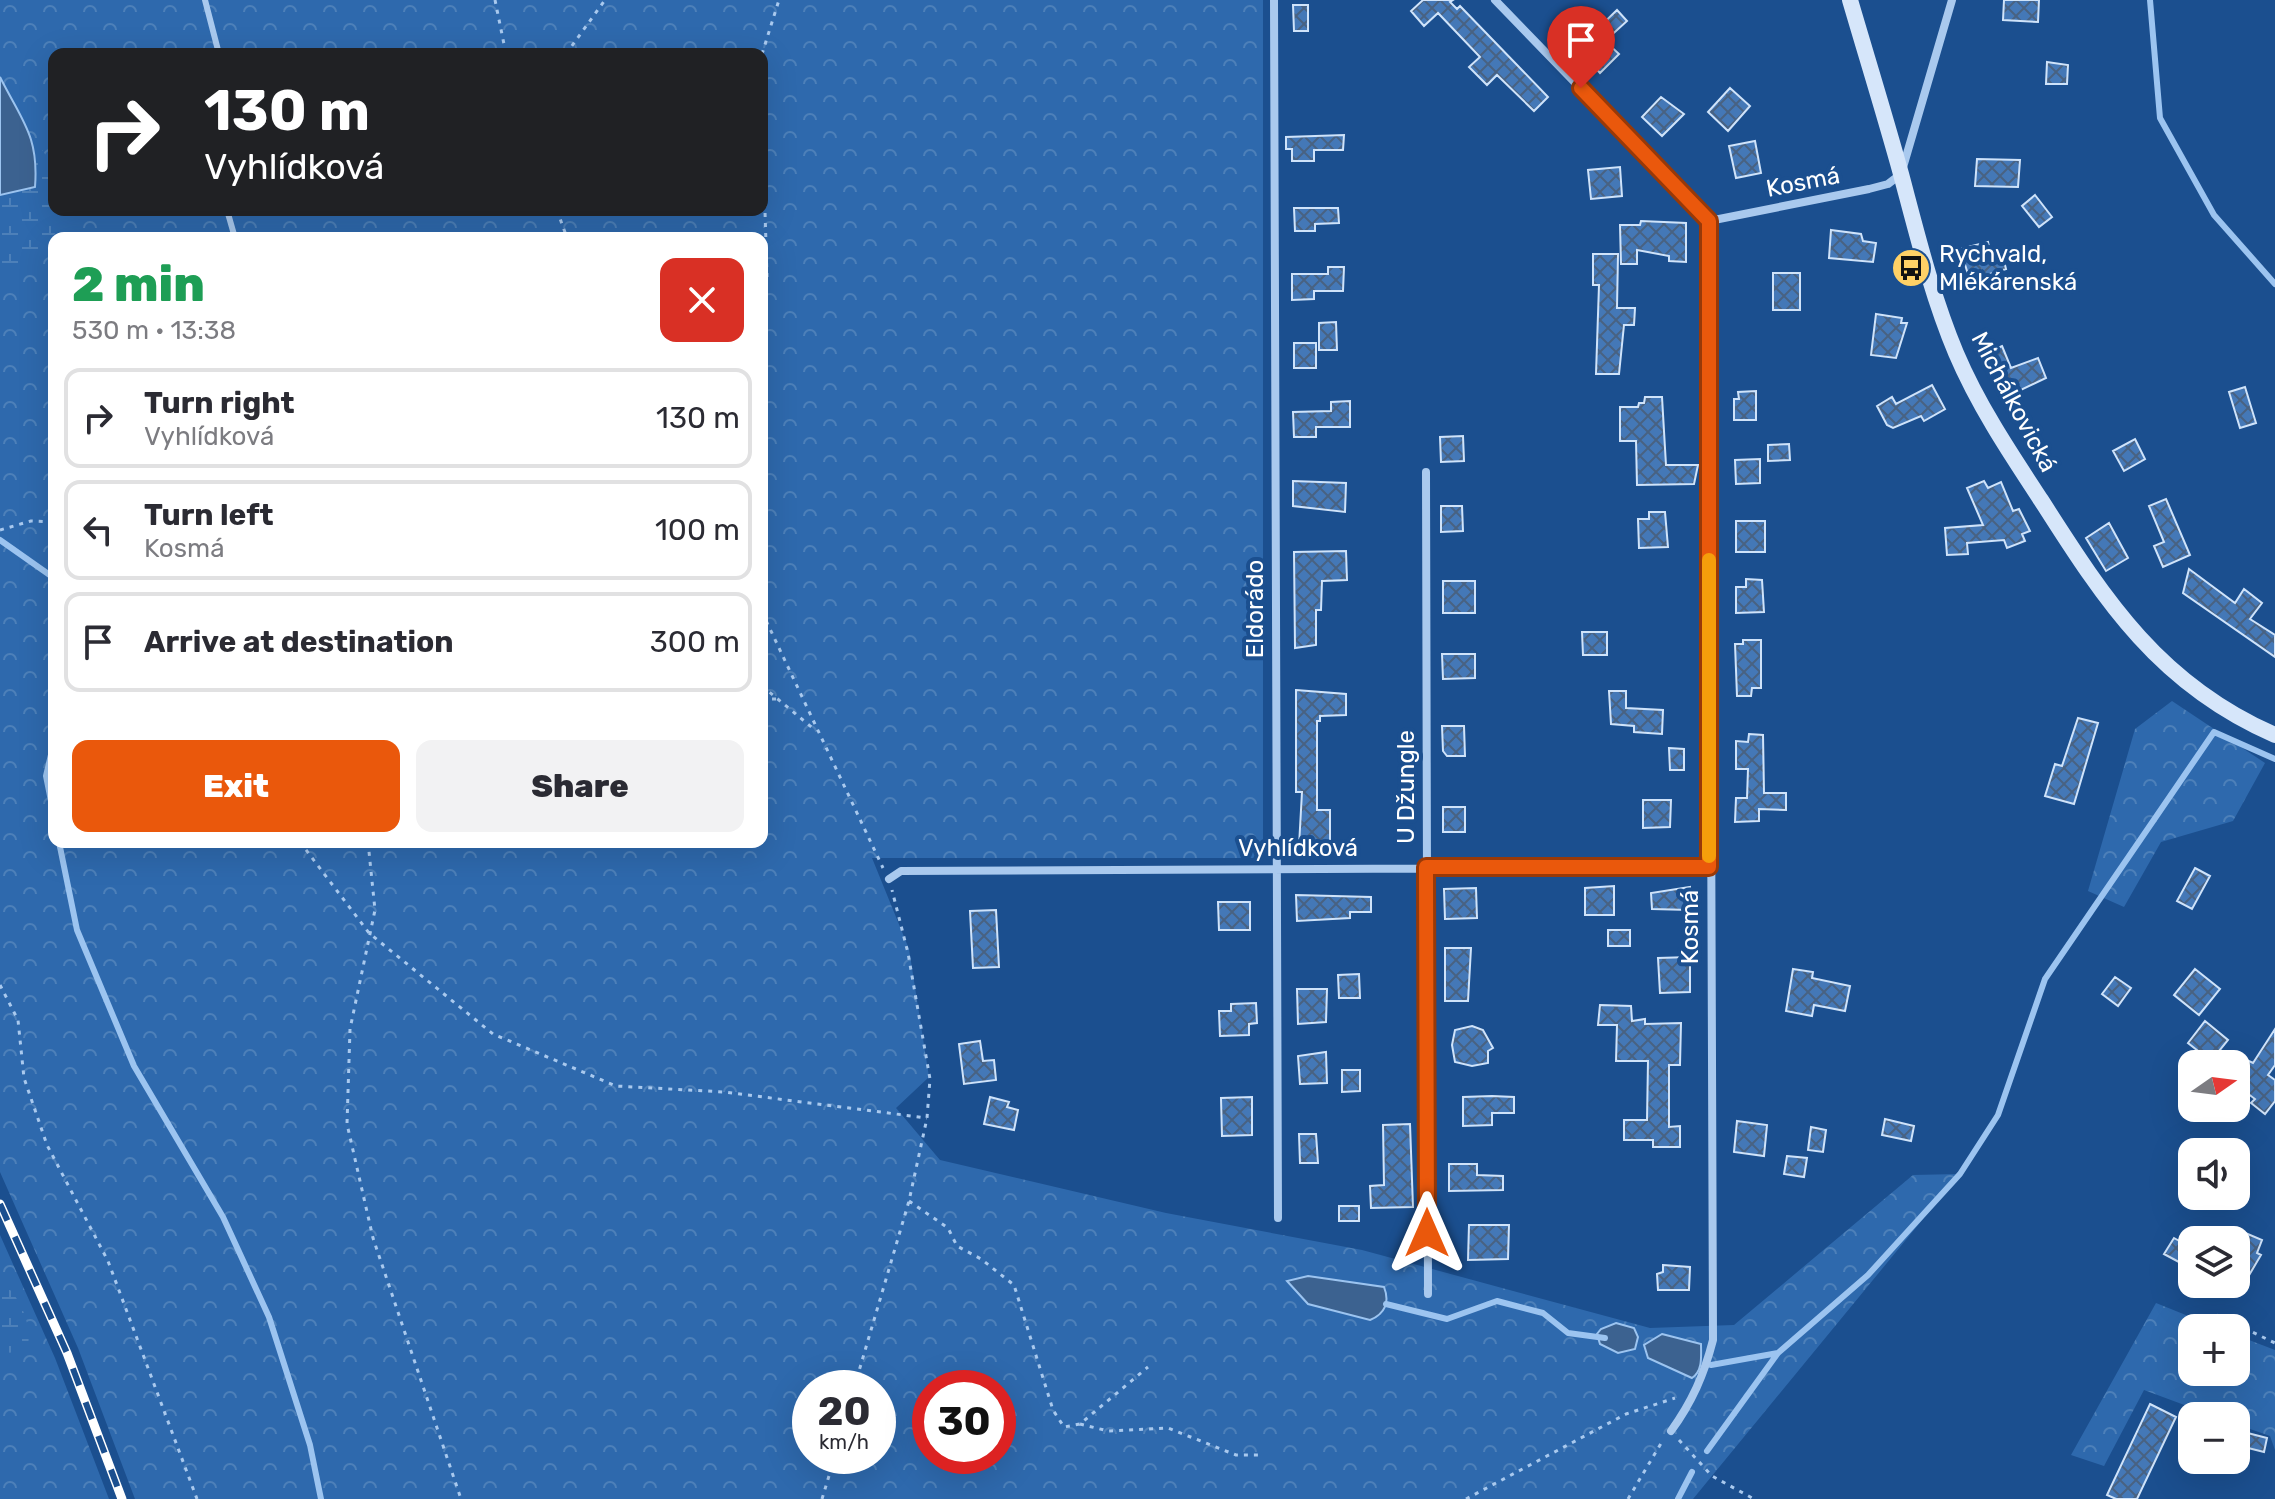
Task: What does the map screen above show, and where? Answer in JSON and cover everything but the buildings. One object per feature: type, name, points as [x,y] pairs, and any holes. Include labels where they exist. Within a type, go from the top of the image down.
[{"type":"street","name":"Eldorádo","points":[[1274,0],[1278,1218]]},
{"type":"street","points":[[1495,0],[1709,221]]},
{"type":"street","name":"Michálkovická","points":[[1850,0],[1956,353],[1987,414],[2098,590],[2162,663],[2198,693],[2236,718],[2275,735]]},
{"type":"street","points":[[1901,174],[1941,27],[1952,0]]},
{"type":"street","name":"Kosmá","points":[[1671,1431],[1696,1391],[1713,1340],[1709,221],[1869,189],[1888,184],[1901,174]]},
{"type":"street","name":"U Džungle","points":[[1426,472],[1428,1294]]},
{"type":"street","name":"Vyhlídková","points":[[889,879],[901,871],[1709,867]]},
{"type":"lane","points":[[205,0],[217,48]]},
{"type":"path","points":[[495,0],[505,48]]},
{"type":"path","points":[[570,48],[605,0]]},
{"type":"path","points":[[764,48],[779,0]]},
{"type":"path","points":[[0,530],[31,521],[48,522]]},
{"type":"path","points":[[768,625],[889,879],[908,953],[930,1079],[927,1118],[909,1201],[859,1370]]},
{"type":"path","points":[[768,691],[818,732]]},
{"type":"path","points":[[768,699],[777,699]]},
{"type":"path","points":[[305,848],[369,933],[493,1034],[616,1086],[724,1092],[927,1118]]},
{"type":"path","points":[[369,848],[375,910],[350,1029],[347,1124],[373,1238],[461,1499]]},
{"type":"path","points":[[0,985],[18,1020],[24,1078],[47,1145],[108,1261],[197,1499]]},
{"type":"path","points":[[909,1201],[948,1228],[957,1246],[1014,1285],[1053,1410],[1064,1427],[1080,1424],[1108,1431],[1168,1428],[1236,1455],[1261,1455]]},
{"type":"path","points":[[2250,1331],[2275,1343]]},
{"type":"path","points":[[1080,1424],[1148,1367]]},
{"type":"path","points":[[1466,1499],[1626,1414],[1696,1391]]},
{"type":"path","points":[[1628,1499],[1660,1443],[1671,1431],[1712,1476],[1754,1499]]},
{"type":"path","points":[[822,1499],[830,1474]]},
{"type":"green space","points":[[0,0],[1263,0],[1263,858],[872,858],[909,949],[929,1077],[896,1108],[940,1160],[1166,1213],[1362,1250],[1650,1328],[1734,1325],[1913,1175],[1960,1174],[1693,1499],[135,1499],[78,1348],[0,1172]],"holes":[[[1308,1276],[1384,1287],[1386,1304],[1380,1316],[1317,1306],[1306,1300],[1288,1281]]]},
{"type":"green space","points":[[35,142],[48,160],[48,216],[60,216],[59,222],[55,232],[48,232],[48,245],[32,264],[0,283],[0,195],[17,193],[37,157]]},
{"type":"green space","points":[[2172,701],[2265,763],[2233,821],[2161,842],[2124,907],[2088,891],[2135,729]]},
{"type":"green space","points":[[0,1235],[55,1358],[109,1499],[0,1499]]},
{"type":"green space","points":[[8,1288],[26,1318],[29,1336],[26,1352],[0,1353],[0,1292]]},
{"type":"green space","points":[[2156,1303],[2183,1314],[2178,1314],[2178,1386],[2250,1386],[2250,1340],[2275,1350],[2275,1450],[2270,1436],[2250,1429],[2250,1402],[2178,1403],[2144,1390],[2104,1466],[2071,1455]]},
{"type":"shaded area","points":[[0,77],[27,129],[36,169],[35,187],[0,195]]},
{"type":"shaded area","points":[[1308,1276],[1384,1287],[1385,1307],[1370,1320],[1308,1304],[1287,1281]]},
{"type":"shaded area","points":[[1616,1323],[1634,1328],[1638,1337],[1635,1349],[1618,1353],[1600,1344],[1597,1334]]},
{"type":"shaded area","points":[[1662,1334],[1701,1344],[1700,1367],[1696,1375],[1692,1378],[1648,1358],[1644,1345]]},
{"type":"waterway","points":[[2150,0],[2160,118],[2214,215],[2275,284]]},
{"type":"waterway","points":[[0,540],[48,574]]},
{"type":"waterway","points":[[1707,1451],[1778,1353],[1868,1275],[1960,1174],[1998,1115],[2045,979],[2214,732],[2275,759]]},
{"type":"waterway","points":[[48,768],[48,786]]},
{"type":"waterway","points":[[60,848],[77,930],[134,1066],[223,1217],[269,1317],[310,1445],[321,1499]]},
{"type":"waterway","points":[[1386,1304],[1447,1319],[1497,1301],[1543,1313],[1568,1333],[1605,1338]]},
{"type":"waterway","points":[[1711,1365],[1778,1353]]},
{"type":"waterway","points":[[1678,1499],[1692,1472]]},
{"type":"railway","points":[[0,1204],[67,1353],[122,1499]]},
{"type":"slow traffic","points":[[1709,560],[1709,856]]},
{"type":"place","name":"Rychvald, Mlékárenská","points":[[1911,268]]},
{"type":"route","points":[[1427,1233],[1426,867],[1709,867],[1709,221],[1581,88]]}]
